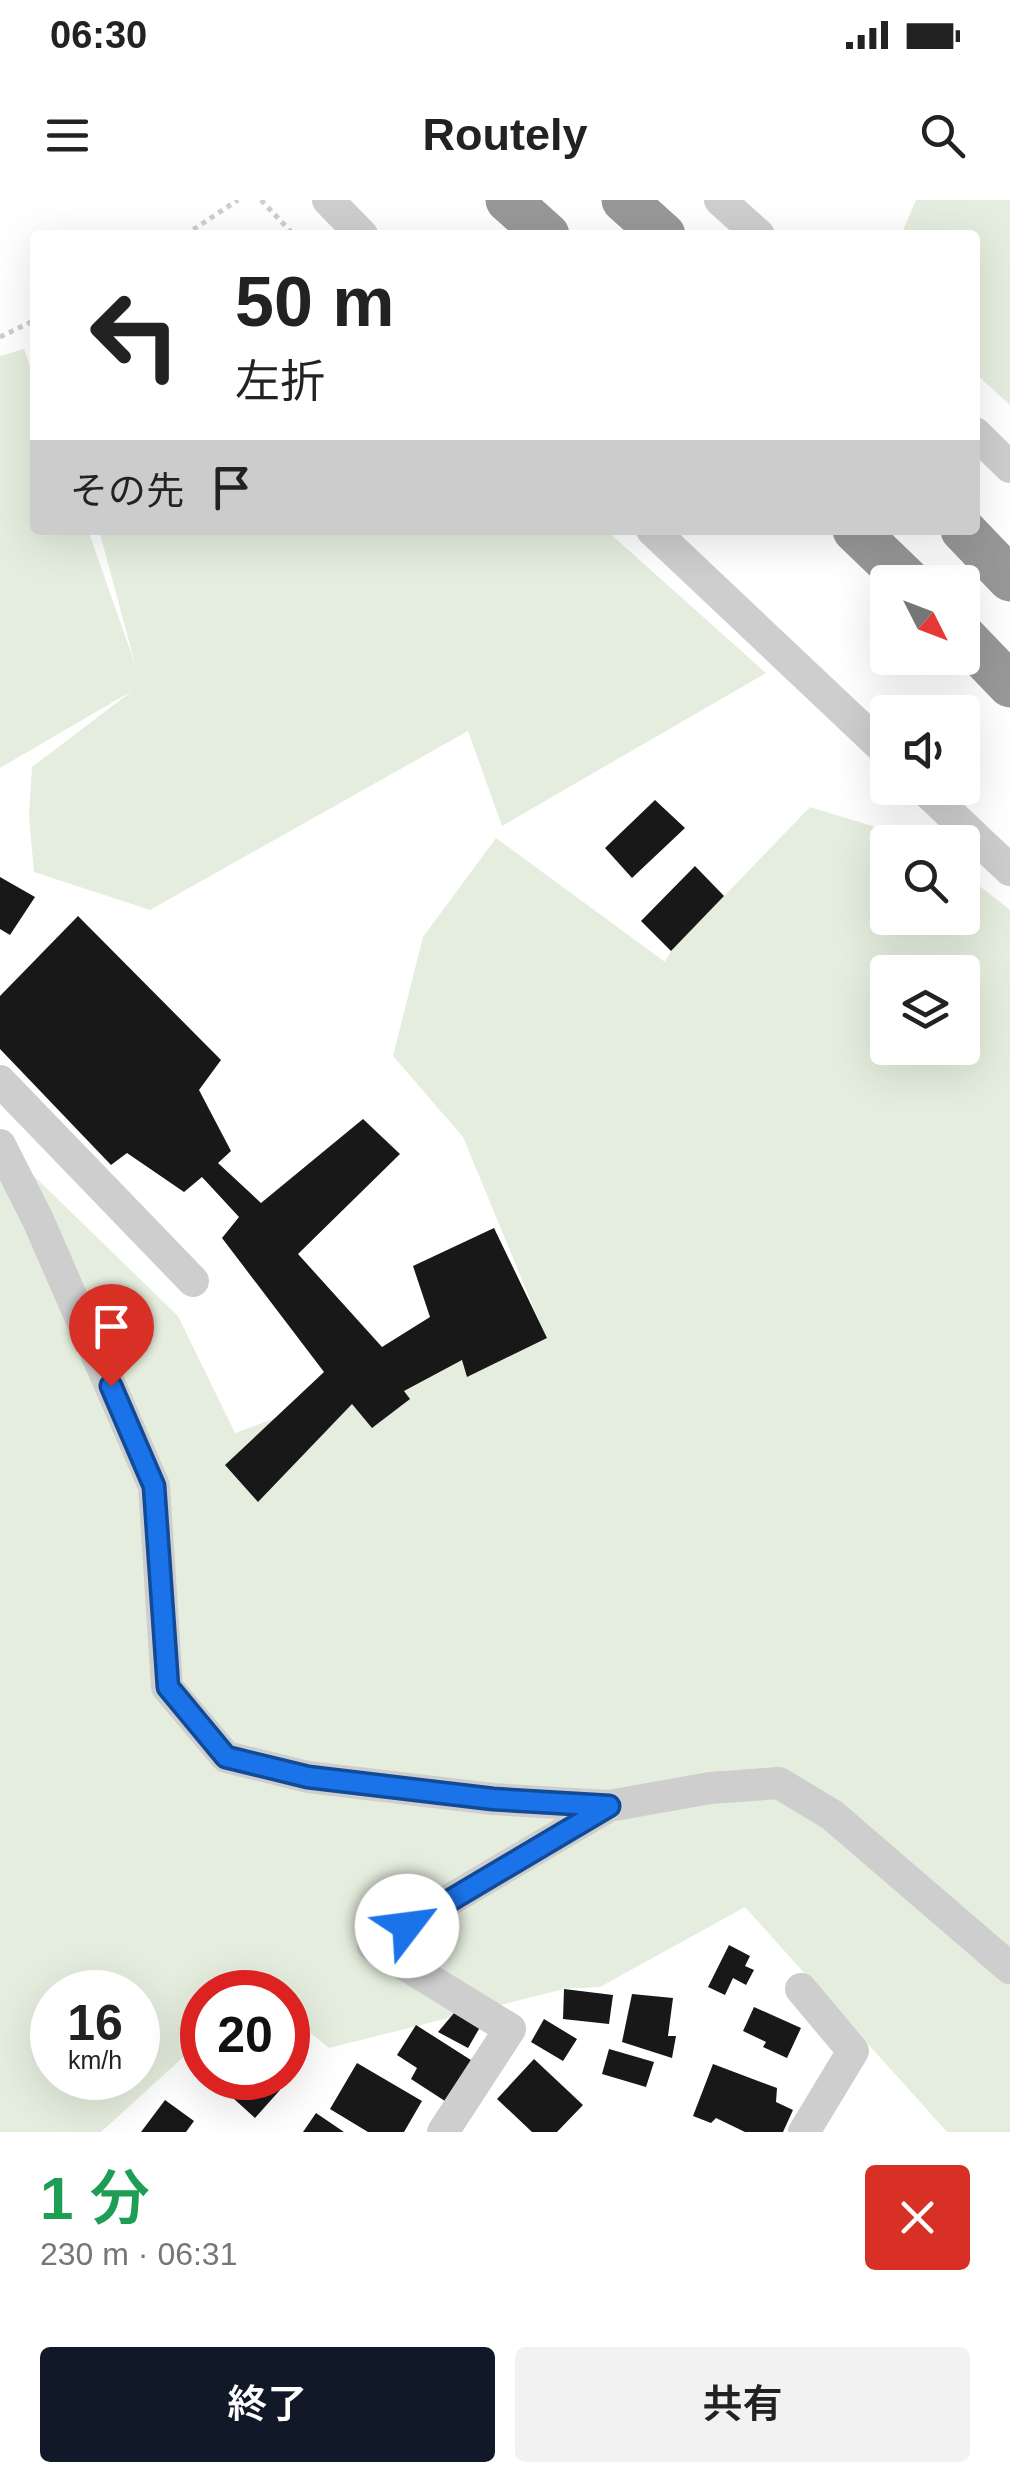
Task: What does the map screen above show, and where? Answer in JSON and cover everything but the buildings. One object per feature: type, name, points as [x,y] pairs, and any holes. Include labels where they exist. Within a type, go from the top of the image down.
[{"type":"highway","points":[[508,200],[541,230]]},
{"type":"highway","points":[[624,200],[657,230]]},
{"type":"highway","points":[[860,535],[891,565]]},
{"type":"highway","points":[[968,535],[1010,580]]},
{"type":"highway","points":[[980,654],[1010,685]]},
{"type":"street","points":[[328,200],[357,230]]},
{"type":"street","points":[[720,200],[753,230]]},
{"type":"street","points":[[980,438],[1010,467]]},
{"type":"street","points":[[657,535],[870,737]]},
{"type":"street","points":[[942,805],[1010,870]]},
{"type":"street","points":[[0,1081],[193,1281]]},
{"type":"street","points":[[0,1145],[38,1220],[154,1486],[168,1687],[226,1757],[308,1777],[493,1799],[609,1806],[710,1788],[779,1783],[832,1816],[1010,1968]]},
{"type":"street","points":[[443,2132],[510,2029],[373,1946],[609,1806]]},
{"type":"street","points":[[801,1990],[854,2052],[804,2132]]},
{"type":"path","points":[[193,230],[238,200]]},
{"type":"path","points":[[261,200],[289,230]]},
{"type":"path","points":[[0,337],[30,322]]},
{"type":"green space","points":[[916,200],[1010,200],[1010,405],[980,378],[980,230],[903,230]]},
{"type":"green space","points":[[24,349],[30,366],[30,535],[90,535],[135,664],[100,535],[612,535],[766,673],[502,826],[468,731],[150,910],[34,872],[29,816],[32,767],[132,691],[0,768],[0,356]]},
{"type":"green space","points":[[810,807],[870,825],[870,935],[980,935],[980,886],[1010,910],[1010,2132],[947,2132],[745,1907],[600,1987],[564,1989],[329,2048],[310,2032],[310,1970],[180,1970],[180,2060],[160,2078],[160,1970],[30,1970],[30,2100],[136,2100],[101,2132],[0,2132],[0,1143],[178,1316],[235,1433],[340,1394],[546,1338],[463,1137],[393,1056],[423,937],[496,838],[665,962],[671,951]]},
{"type":"route","points":[[111,1386],[154,1486],[168,1687],[226,1757],[308,1777],[493,1799],[609,1806],[407,1926]]}]
